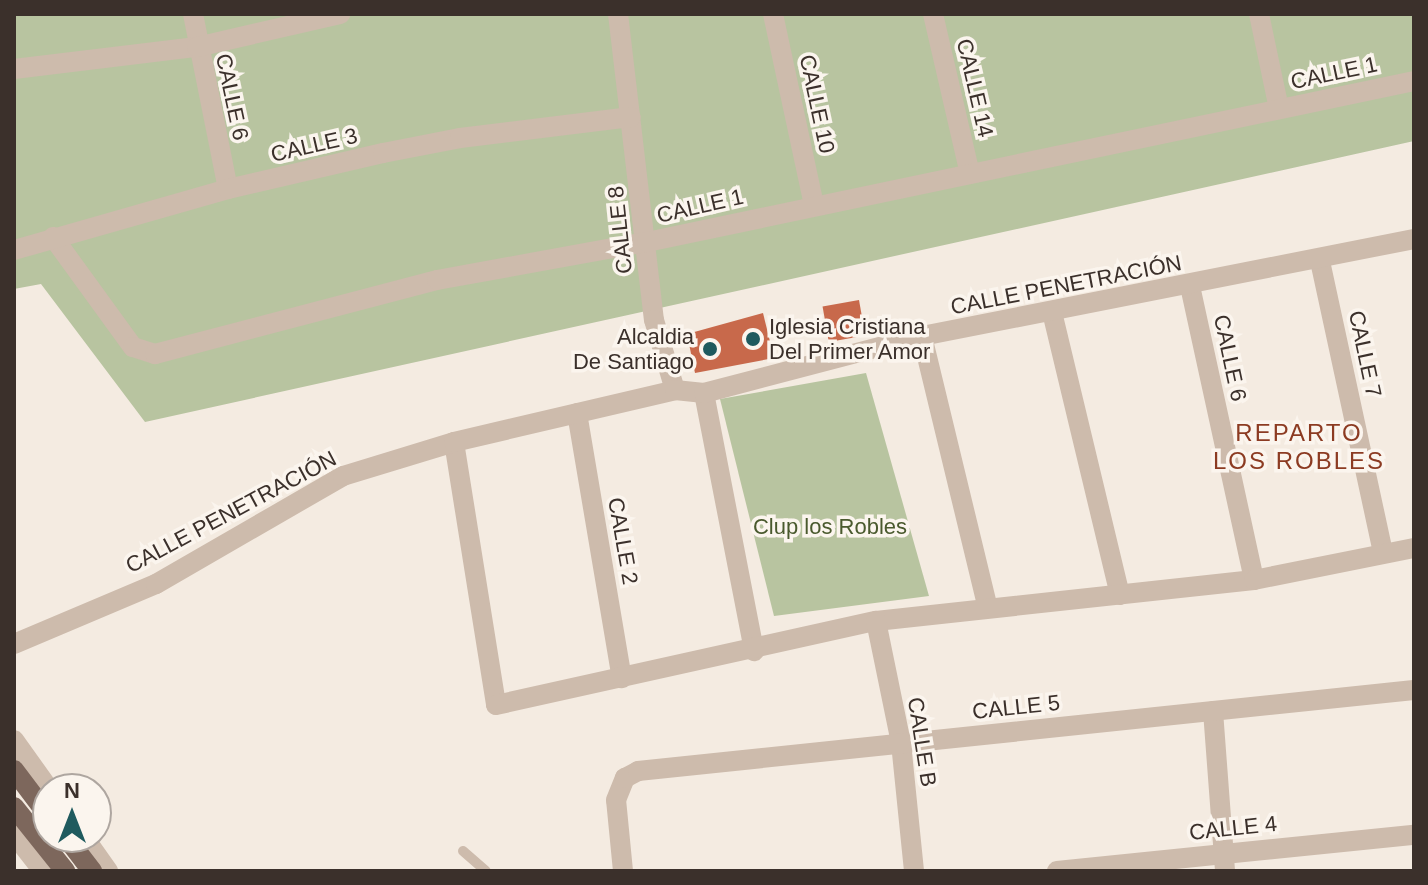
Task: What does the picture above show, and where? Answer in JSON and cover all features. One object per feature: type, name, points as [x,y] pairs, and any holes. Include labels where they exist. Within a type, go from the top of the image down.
[{"type":"main road","points":[[14,770],[32,794]]},
{"type":"main road","points":[[14,807],[65,871]]},
{"type":"main road","points":[[78,853],[92,871]]},
{"type":"street","name":"CALLE 6","points":[[193,14],[197,47],[228,189]]},
{"type":"street","points":[[14,69],[197,47],[340,14]]},
{"type":"street","name":"CALLE 8","points":[[618,14],[654,320],[675,390]]},
{"type":"street","name":"CALLE 10","points":[[773,14],[814,205]]},
{"type":"street","name":"CALLE 14","points":[[933,14],[970,174]]},
{"type":"street","points":[[1259,14],[1279,109]]},
{"type":"street","name":"CALLE 1","points":[[53,237],[133,347],[155,354],[437,280],[647,242],[1414,81]]},
{"type":"street","name":"CALLE 3","points":[[14,250],[228,189],[460,138],[631,117]]},
{"type":"street","name":"CALLE PENETRACIÓN","points":[[14,644],[156,584],[343,476],[454,442],[675,390],[704,393],[922,336],[1320,261],[1414,239]]},
{"type":"street","name":"CALLE 7","points":[[1320,261],[1383,552]]},
{"type":"street","name":"CALLE 6","points":[[1190,286],[1254,580]]},
{"type":"street","points":[[1052,312],[1120,595]]},
{"type":"street","points":[[922,336],[988,608]]},
{"type":"street","points":[[704,393],[754,651]]},
{"type":"street","name":"CALLE 2","points":[[577,413],[622,678]]},
{"type":"street","points":[[454,442],[496,705],[754,651],[876,621],[1254,580],[1414,548]]},
{"type":"street","name":"CALLE B","points":[[876,621],[901,743],[914,871]]},
{"type":"street","name":"CALLE 5","points":[[623,871],[616,800],[625,778],[654,769],[1414,690]]},
{"type":"street","points":[[1213,711],[1224,862]]},
{"type":"street","points":[[14,740],[38,773]]},
{"type":"street","points":[[14,834],[43,871]]},
{"type":"street","name":"CALLE 4","points":[[1057,871],[1224,862],[1414,835]]},
{"type":"street","points":[[95,853],[108,871]]},
{"type":"lane","points":[[463,851],[486,871]]},
{"type":"green space","points":[[14,14],[1414,14],[1414,141],[145,422],[41,284],[14,289]]},
{"type":"green space","name":"Clup los Robles","points":[[866,373],[929,596],[774,616],[720,399]]},
{"type":"building","points":[[859,300],[865,335],[829,342],[823,306]]},
{"type":"building","points":[[763,313],[774,358],[695,373],[687,334]]},
{"type":"place","name":"Iglesia Cristiana Del Primer Amor","points":[[753,339]]},
{"type":"place","name":"Alcaldia De Santiago","points":[[710,349]]},
{"type":"district","name":"REPARTO LOS ROBLES","points":[[1299,447]]}]
